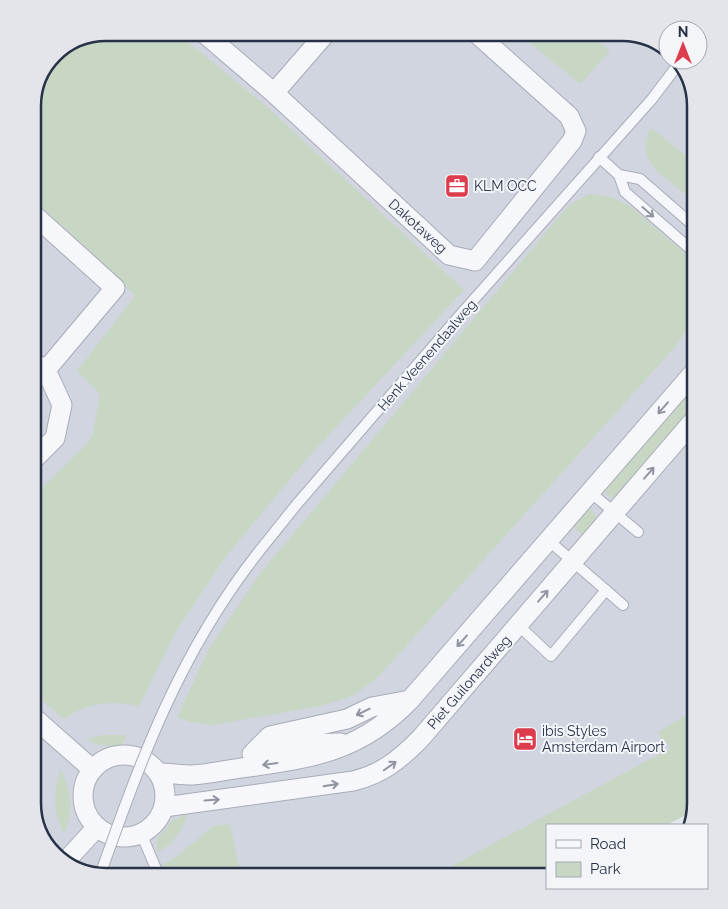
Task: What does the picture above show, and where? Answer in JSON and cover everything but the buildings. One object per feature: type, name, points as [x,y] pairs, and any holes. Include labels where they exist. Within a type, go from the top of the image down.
[{"type":"street","points":[[214,41],[274,93],[318,41]]},
{"type":"street","name":"Dakotaweg","points":[[274,93],[449,255],[475,261],[572,141],[576,131],[570,116],[485,41]]},
{"type":"street","points":[[41,221],[115,288],[41,364]]},
{"type":"street","points":[[41,369],[62,405],[55,438],[41,452]]},
{"type":"street","points":[[158,773],[192,775],[305,759],[328,753],[374,731],[394,717],[687,381]]},
{"type":"street","name":"Piet Guilonardweg","points":[[164,807],[353,781],[371,776],[388,768],[420,739],[687,429]]},
{"type":"street","points":[[236,768],[270,736],[347,719],[372,707],[410,700]]},
{"type":"street","points":[[41,725],[92,769]]},
{"type":"street","points":[[254,752],[302,744],[349,743]]},
{"type":"street","points":[[118,755],[134,755],[148,762],[158,773],[165,789],[164,807],[159,818],[141,833],[126,837],[110,834],[97,827],[87,814],[82,799],[84,783],[92,769],[104,760],[118,755]]},
{"type":"street","points":[[70,856],[97,827]]},
{"type":"lane","name":"Henk Veenendaalweg","points":[[103,868],[161,711],[177,679],[233,585],[297,504],[599,157],[652,100],[674,70]]},
{"type":"lane","points":[[599,157],[619,175],[625,192],[687,245]]},
{"type":"lane","points":[[619,175],[640,179],[687,219]]},
{"type":"lane","points":[[590,492],[638,532]]},
{"type":"lane","points":[[548,540],[623,605]]},
{"type":"lane","points":[[518,624],[552,656],[606,590]]},
{"type":"lane","points":[[141,833],[156,868]]},
{"type":"shaded area","points":[[106,41],[626,41],[635,42],[658,53],[658,70],[676,70],[685,89],[687,106],[687,764],[546,824],[481,868],[106,868],[81,863],[63,852],[52,839],[42,816],[41,803],[41,102],[43,89],[48,77],[63,57],[74,50],[93,42]]},
{"type":"green space","points":[[187,41],[266,106],[464,290],[311,454],[226,556],[175,633],[139,706],[119,703],[100,704],[82,709],[64,719],[41,700],[41,489],[87,444],[93,433],[100,394],[77,371],[135,296],[100,260],[41,206],[41,102],[43,89],[48,77],[63,57],[93,42]]},
{"type":"green space","points":[[528,41],[598,41],[610,51],[580,84]]},
{"type":"green space","points":[[651,128],[687,157],[687,188],[685,194],[653,166],[648,158],[646,149]]},
{"type":"green space","points":[[589,194],[612,197],[631,207],[687,255],[687,328],[676,346],[379,676],[353,696],[320,706],[213,725],[191,722],[177,717],[209,649],[259,575],[569,205]]},
{"type":"green space","points":[[687,394],[687,415],[617,496],[611,498],[606,494],[606,487]]},
{"type":"green space","points":[[588,508],[599,518],[583,535],[572,526]]},
{"type":"green space","points":[[687,714],[686,815],[669,824],[546,824],[546,868],[448,868],[671,748],[657,733]]},
{"type":"green space","points":[[101,735],[127,735],[121,746],[97,745],[86,739]]},
{"type":"green space","points":[[60,769],[67,784],[70,801],[69,817],[64,834],[57,817],[55,802]]},
{"type":"green space","points":[[188,813],[177,836],[158,852],[157,839],[172,821]]},
{"type":"green space","points":[[230,824],[239,868],[148,868],[160,866],[179,855],[213,826]]},
{"type":"place","name":"KLM OCC","points":[[457,186]]},
{"type":"place","name":"ibis Styles Amsterdam Airport","points":[[525,739]]}]
